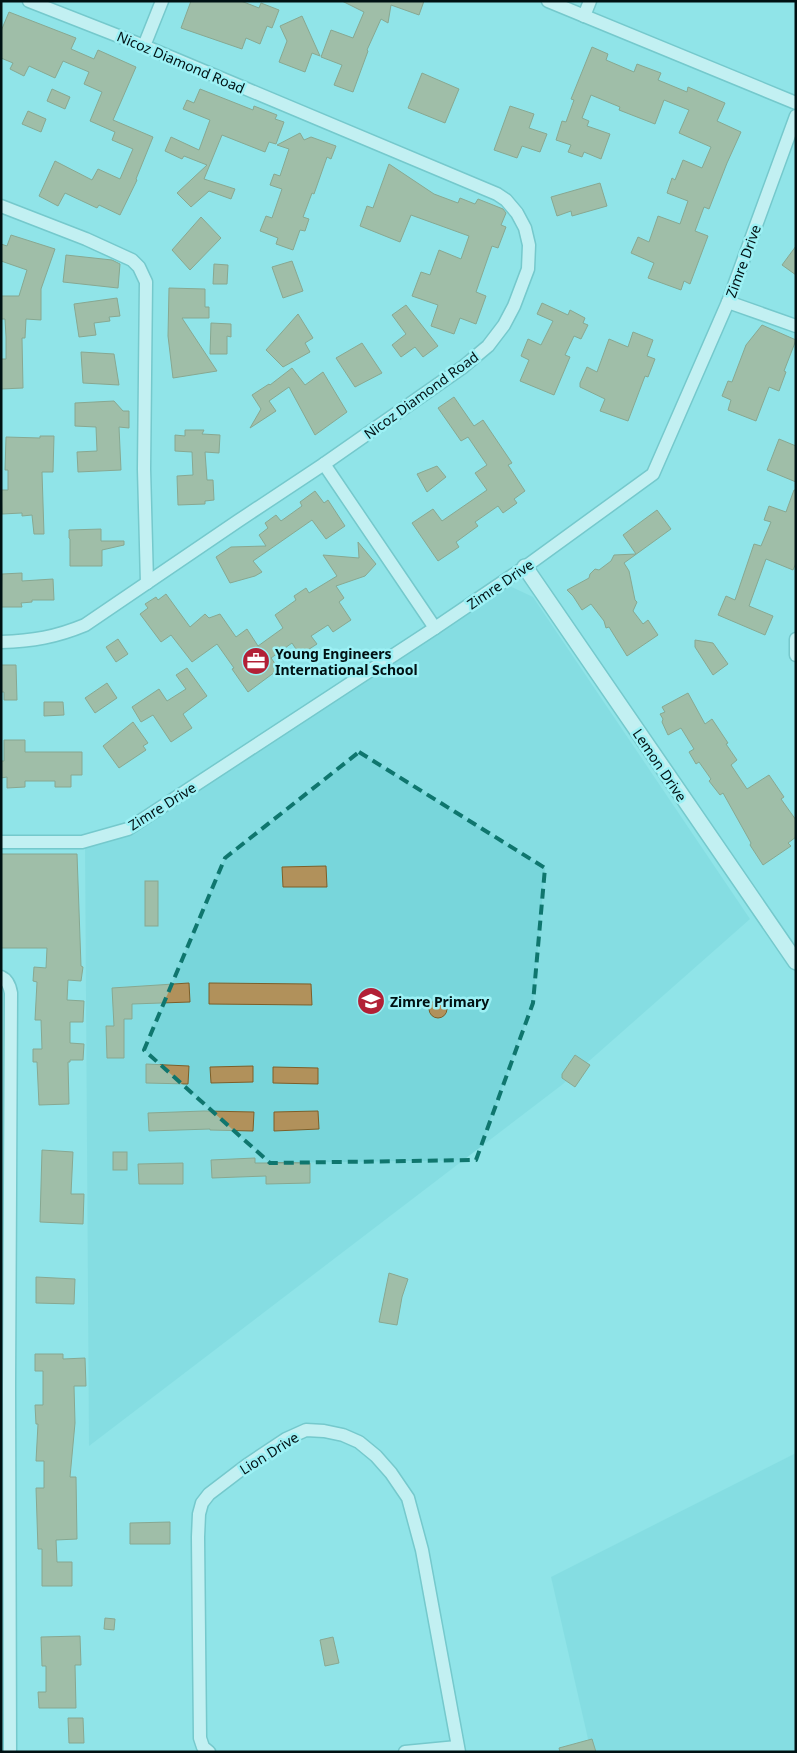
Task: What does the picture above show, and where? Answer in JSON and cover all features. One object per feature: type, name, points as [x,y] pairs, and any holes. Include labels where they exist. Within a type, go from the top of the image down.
[{"type":"street","name":"Nicoz Diamond Road","points":[[1,642],[23,641],[61,635],[86,625],[324,464],[463,367],[488,346],[504,325],[514,306],[528,269],[529,245],[525,228],[517,213],[506,200],[497,194],[144,46],[29,1]]},
{"type":"street","points":[[144,46],[162,1]]},
{"type":"street","points":[[548,1],[796,102]]},
{"type":"street","points":[[584,16],[590,1]]},
{"type":"street","name":"Zimre Drive","points":[[1,842],[82,842],[128,829],[435,628],[525,567],[654,474],[728,302],[796,116]]},
{"type":"street","points":[[1,206],[86,239],[132,260],[144,274],[146,282],[144,469],[147,583]]},
{"type":"street","points":[[728,302],[796,326]]},
{"type":"street","points":[[324,464],[435,628]]},
{"type":"street","name":"Lemon Drive","points":[[525,567],[796,962]]},
{"type":"street","points":[[796,639],[796,655]]},
{"type":"street","points":[[1,977],[10,986],[11,993],[5,1387],[10,1752]]},
{"type":"street","name":"Lion Drive","points":[[209,1752],[203,1748],[200,1738],[198,1537],[202,1503],[209,1494],[247,1465],[286,1439],[306,1430],[343,1435],[359,1442],[376,1456],[391,1473],[408,1498],[422,1550],[458,1749],[405,1752]]},
{"type":"highlighted area","points":[[359,752],[545,868],[533,1003],[476,1160],[270,1163],[144,1050],[225,858]]},
{"type":"shaded area","name":"Zimre Primary","points":[[497,580],[533,597],[750,919],[563,1084],[89,1446],[85,842],[124,835]]},
{"type":"shaded area","points":[[796,1453],[796,1752],[591,1752],[551,1577]]},
{"type":"building","points":[[191,1],[241,1],[259,8],[261,3],[279,10],[272,28],[267,26],[260,44],[246,38],[242,49],[181,28]]},
{"type":"building","points":[[342,1],[424,1],[419,15],[391,5],[388,23],[381,19],[367,50],[353,92],[334,85],[342,65],[321,57],[331,30],[353,38],[364,12]]},
{"type":"building","points":[[9,12],[76,38],[71,49],[94,59],[98,50],[136,67],[113,120],[153,137],[137,180],[120,215],[99,205],[97,208],[65,193],[58,206],[39,196],[55,161],[92,180],[98,169],[120,179],[133,149],[112,140],[115,132],[90,121],[102,92],[84,84],[89,72],[63,61],[55,78],[29,66],[24,76],[10,69],[13,63],[1,58],[1,31]]},
{"type":"building","points":[[302,16],[320,56],[312,53],[305,72],[279,62],[287,41],[280,26]]},
{"type":"building","points":[[592,47],[608,54],[606,60],[634,72],[637,64],[661,73],[658,80],[687,92],[688,87],[725,103],[717,121],[741,132],[709,209],[704,207],[695,231],[708,236],[690,284],[684,281],[681,290],[648,278],[654,263],[631,253],[638,237],[649,242],[658,216],[680,224],[688,201],[667,193],[672,178],[675,180],[683,160],[702,168],[711,147],[679,133],[689,110],[664,100],[655,124],[619,110],[620,107],[591,95],[582,118],[589,121],[587,126],[610,134],[601,159],[584,152],[582,157],[568,152],[571,145],[556,140],[562,121],[566,122],[574,100],[571,99]]},
{"type":"building","points":[[422,73],[459,89],[445,123],[408,108]]},
{"type":"building","points":[[52,89],[70,97],[65,109],[47,101]]},
{"type":"building","points":[[200,89],[253,110],[254,106],[277,115],[275,119],[284,122],[276,144],[269,142],[265,152],[222,135],[204,179],[235,189],[231,199],[209,191],[191,207],[177,193],[207,165],[184,156],[182,159],[165,151],[171,137],[199,150],[210,120],[183,109],[187,100],[194,103]]},
{"type":"building","points":[[510,106],[534,114],[529,128],[547,134],[540,152],[522,146],[517,158],[494,150]]},
{"type":"building","points":[[28,111],[46,119],[41,132],[22,124]]},
{"type":"building","points":[[300,133],[304,140],[311,137],[336,146],[331,159],[327,157],[314,194],[312,193],[303,217],[309,219],[305,231],[300,230],[293,250],[276,244],[278,238],[260,231],[266,216],[272,218],[282,189],[270,185],[274,174],[280,176],[289,149],[277,145]]},
{"type":"building","points":[[389,164],[434,194],[458,203],[460,198],[475,204],[478,199],[503,209],[506,213],[501,225],[506,227],[498,248],[492,246],[476,292],[486,296],[476,324],[460,318],[454,334],[431,326],[438,305],[412,296],[421,272],[430,275],[439,250],[461,259],[469,236],[411,215],[400,242],[360,226],[367,206],[373,208]]},
{"type":"building","points":[[600,183],[607,206],[572,216],[571,211],[557,216],[551,197]]},
{"type":"building","points":[[201,217],[221,238],[190,270],[172,250]]},
{"type":"building","points":[[11,235],[55,249],[41,289],[41,320],[26,319],[25,338],[22,338],[23,388],[1,389],[1,359],[6,359],[6,337],[5,319],[1,319],[1,296],[19,296],[27,270],[1,261],[1,244],[7,246]]},
{"type":"building","points":[[796,246],[796,275],[782,265]]},
{"type":"building","points":[[66,255],[112,260],[120,264],[118,288],[63,282]]},
{"type":"building","points":[[292,261],[303,291],[283,298],[272,267]]},
{"type":"building","points":[[214,264],[228,265],[227,284],[213,284]]},
{"type":"building","points":[[169,288],[205,289],[205,307],[209,307],[209,318],[182,318],[217,371],[173,378],[168,336]]},
{"type":"building","points":[[117,298],[120,316],[109,317],[110,321],[94,323],[96,335],[79,337],[74,304]]},
{"type":"building","points":[[542,303],[568,315],[570,310],[585,318],[583,323],[588,325],[581,339],[574,336],[565,355],[570,357],[554,395],[520,381],[529,360],[521,356],[528,339],[541,345],[553,321],[537,314]]},
{"type":"building","points":[[406,305],[438,346],[423,357],[415,347],[401,357],[392,345],[406,334],[392,315]]},
{"type":"building","points":[[298,314],[313,338],[305,343],[310,352],[283,367],[266,350]]},
{"type":"building","points":[[211,323],[231,324],[231,337],[227,336],[227,354],[210,354]]},
{"type":"building","points":[[762,325],[796,340],[784,371],[786,372],[779,391],[769,387],[756,421],[728,410],[731,400],[722,396],[728,381],[732,382],[746,345]]},
{"type":"building","points":[[633,332],[653,340],[647,356],[655,359],[648,377],[645,376],[628,421],[600,411],[605,399],[580,387],[580,383],[587,367],[597,372],[609,339],[628,347]]},
{"type":"building","points":[[362,343],[382,373],[355,387],[336,358]]},
{"type":"building","points":[[81,352],[114,354],[119,385],[83,383]]},
{"type":"building","points":[[292,368],[305,385],[323,372],[347,412],[315,435],[289,387],[269,401],[276,411],[250,428],[261,409],[252,395],[270,385]]},
{"type":"building","points":[[454,397],[474,426],[483,420],[512,463],[508,465],[525,491],[514,499],[517,503],[503,513],[498,506],[475,522],[478,526],[456,542],[459,547],[438,561],[412,523],[433,509],[442,521],[487,490],[475,473],[487,465],[468,437],[461,441],[438,408]]},
{"type":"building","points":[[114,401],[123,411],[129,411],[129,428],[119,427],[121,470],[78,472],[77,452],[97,451],[96,427],[75,426],[75,403]]},
{"type":"building","points":[[185,430],[204,430],[202,434],[220,435],[219,453],[205,452],[207,480],[213,480],[214,500],[205,501],[205,504],[178,505],[177,476],[193,475],[192,452],[175,451],[175,435],[185,436]]},
{"type":"building","points":[[40,436],[54,436],[53,472],[42,472],[44,534],[34,534],[32,515],[22,516],[22,513],[2,514],[1,490],[8,490],[8,470],[5,470],[6,437],[40,438]]},
{"type":"building","points":[[779,439],[796,446],[796,482],[767,470]]},
{"type":"building","points":[[437,466],[446,477],[427,492],[417,474]]},
{"type":"building","points":[[794,490],[796,490],[796,563],[793,570],[766,559],[749,606],[773,616],[765,635],[718,615],[726,596],[735,600],[754,544],[761,546],[771,522],[764,520],[769,506],[786,512]]},
{"type":"building","points":[[315,491],[324,503],[328,500],[345,526],[326,539],[312,520],[253,561],[262,572],[255,576],[230,583],[216,557],[231,547],[266,546],[259,535],[268,528],[265,523],[276,515],[281,521],[302,506],[300,502]]},
{"type":"building","points":[[657,510],[671,529],[624,563],[629,571],[637,602],[633,611],[643,624],[648,620],[658,635],[627,656],[609,627],[606,628],[604,621],[591,604],[582,610],[567,590],[589,578],[595,569],[599,570],[611,561],[614,555],[636,554],[623,535]]},
{"type":"building","points":[[101,529],[101,541],[124,541],[124,545],[102,550],[102,566],[70,566],[69,530]]},
{"type":"building","points":[[358,542],[376,564],[365,576],[336,586],[344,598],[339,602],[351,620],[333,632],[328,625],[311,636],[317,644],[300,655],[292,643],[271,658],[279,669],[248,692],[217,644],[192,662],[171,635],[161,642],[140,614],[148,608],[145,604],[156,597],[158,600],[166,594],[190,627],[205,614],[209,618],[220,614],[236,637],[247,629],[258,646],[283,628],[275,615],[296,600],[294,596],[306,588],[309,593],[337,576],[323,555],[359,558]]},
{"type":"building","points":[[22,573],[22,581],[53,579],[54,600],[32,600],[32,602],[21,603],[22,607],[1,607],[2,574]]},
{"type":"building","points":[[118,639],[128,654],[116,662],[106,647]]},
{"type":"building","points":[[695,640],[713,643],[728,664],[713,675],[695,647]]},
{"type":"building","points":[[1,665],[16,665],[17,700],[4,700],[4,692],[1,692]]},
{"type":"building","points":[[187,668],[207,696],[183,714],[192,728],[171,742],[153,715],[141,722],[132,707],[159,689],[167,701],[186,689],[176,675]]},
{"type":"building","points":[[107,683],[117,698],[95,713],[85,698]]},
{"type":"building","points":[[688,693],[705,724],[712,719],[728,743],[726,744],[737,760],[731,765],[747,789],[769,775],[784,797],[781,799],[796,820],[796,837],[788,843],[791,846],[763,865],[750,845],[751,843],[723,793],[720,795],[709,781],[711,779],[699,762],[696,764],[689,752],[694,749],[681,728],[668,735],[662,722],[663,719],[660,714],[665,712],[662,707]]},
{"type":"building","points":[[44,702],[63,702],[64,715],[44,716]]},
{"type":"building","points":[[133,722],[148,743],[143,746],[146,750],[119,768],[103,746]]},
{"type":"building","points":[[4,740],[25,740],[25,752],[82,752],[82,775],[71,775],[71,787],[55,787],[55,781],[25,781],[25,787],[7,788],[7,777],[1,778],[1,761],[4,761]]},
{"type":"building","points":[[1,854],[77,854],[81,966],[83,967],[81,981],[68,980],[67,1000],[84,1001],[83,1022],[70,1022],[70,1043],[84,1044],[83,1060],[70,1060],[68,1062],[69,1104],[39,1105],[37,1062],[33,1062],[33,1049],[42,1049],[41,1020],[35,1020],[37,982],[33,981],[34,967],[46,968],[47,948],[1,948]]},
{"type":"building","points":[[326,866],[327,887],[283,887],[282,867]]},
{"type":"building","points":[[145,881],[158,881],[158,926],[145,926]]},
{"type":"building","points":[[189,983],[190,1002],[132,1004],[132,1019],[124,1019],[124,1058],[107,1058],[106,1026],[114,1026],[112,988]]},
{"type":"building","points":[[209,983],[311,984],[312,1005],[209,1004]]},
{"type":"building","points":[[438,1000],[444,1003],[447,1009],[444,1015],[438,1018],[432,1015],[429,1009],[432,1003]]},
{"type":"building","points":[[575,1055],[590,1065],[575,1087],[562,1078],[562,1074]]},
{"type":"building","points":[[146,1064],[189,1066],[188,1084],[146,1083]]},
{"type":"building","points":[[253,1066],[253,1082],[211,1083],[210,1067]]},
{"type":"building","points":[[273,1067],[318,1068],[318,1084],[273,1083]]},
{"type":"building","points":[[318,1111],[319,1129],[274,1131],[274,1112]]},
{"type":"building","points":[[254,1112],[253,1131],[210,1129],[149,1131],[148,1113]]},
{"type":"building","points":[[42,1150],[73,1152],[71,1194],[84,1194],[83,1224],[40,1222]]},
{"type":"building","points":[[113,1152],[127,1152],[127,1170],[113,1170]]},
{"type":"building","points":[[255,1158],[255,1163],[310,1163],[310,1183],[266,1184],[266,1176],[212,1178],[211,1160]]},
{"type":"building","points":[[183,1163],[183,1184],[139,1184],[138,1164]]},
{"type":"building","points":[[389,1273],[408,1279],[402,1297],[397,1325],[379,1322]]},
{"type":"building","points":[[36,1277],[75,1279],[74,1304],[36,1303]]},
{"type":"building","points":[[35,1354],[63,1354],[63,1359],[85,1358],[86,1386],[74,1386],[75,1423],[70,1477],[76,1477],[77,1539],[56,1540],[57,1562],[72,1562],[72,1586],[42,1586],[42,1549],[38,1549],[36,1488],[44,1488],[44,1461],[36,1461],[38,1424],[36,1424],[35,1405],[43,1405],[43,1371],[35,1371]]},
{"type":"building","points":[[170,1522],[170,1544],[130,1544],[130,1523]]},
{"type":"building","points":[[105,1618],[115,1619],[114,1630],[104,1629]]},
{"type":"building","points":[[80,1636],[81,1665],[75,1665],[76,1708],[39,1708],[38,1692],[46,1692],[46,1666],[42,1666],[41,1637]]},
{"type":"building","points":[[333,1637],[339,1663],[325,1666],[320,1640]]},
{"type":"building","points":[[68,1718],[83,1718],[84,1743],[69,1743]]},
{"type":"building","points":[[592,1739],[596,1752],[560,1752],[559,1748]]},
{"type":"place","name":"Young Engineers International School","points":[[256,661]]},
{"type":"place","name":"Zimre Primary","points":[[371,1001]]}]
